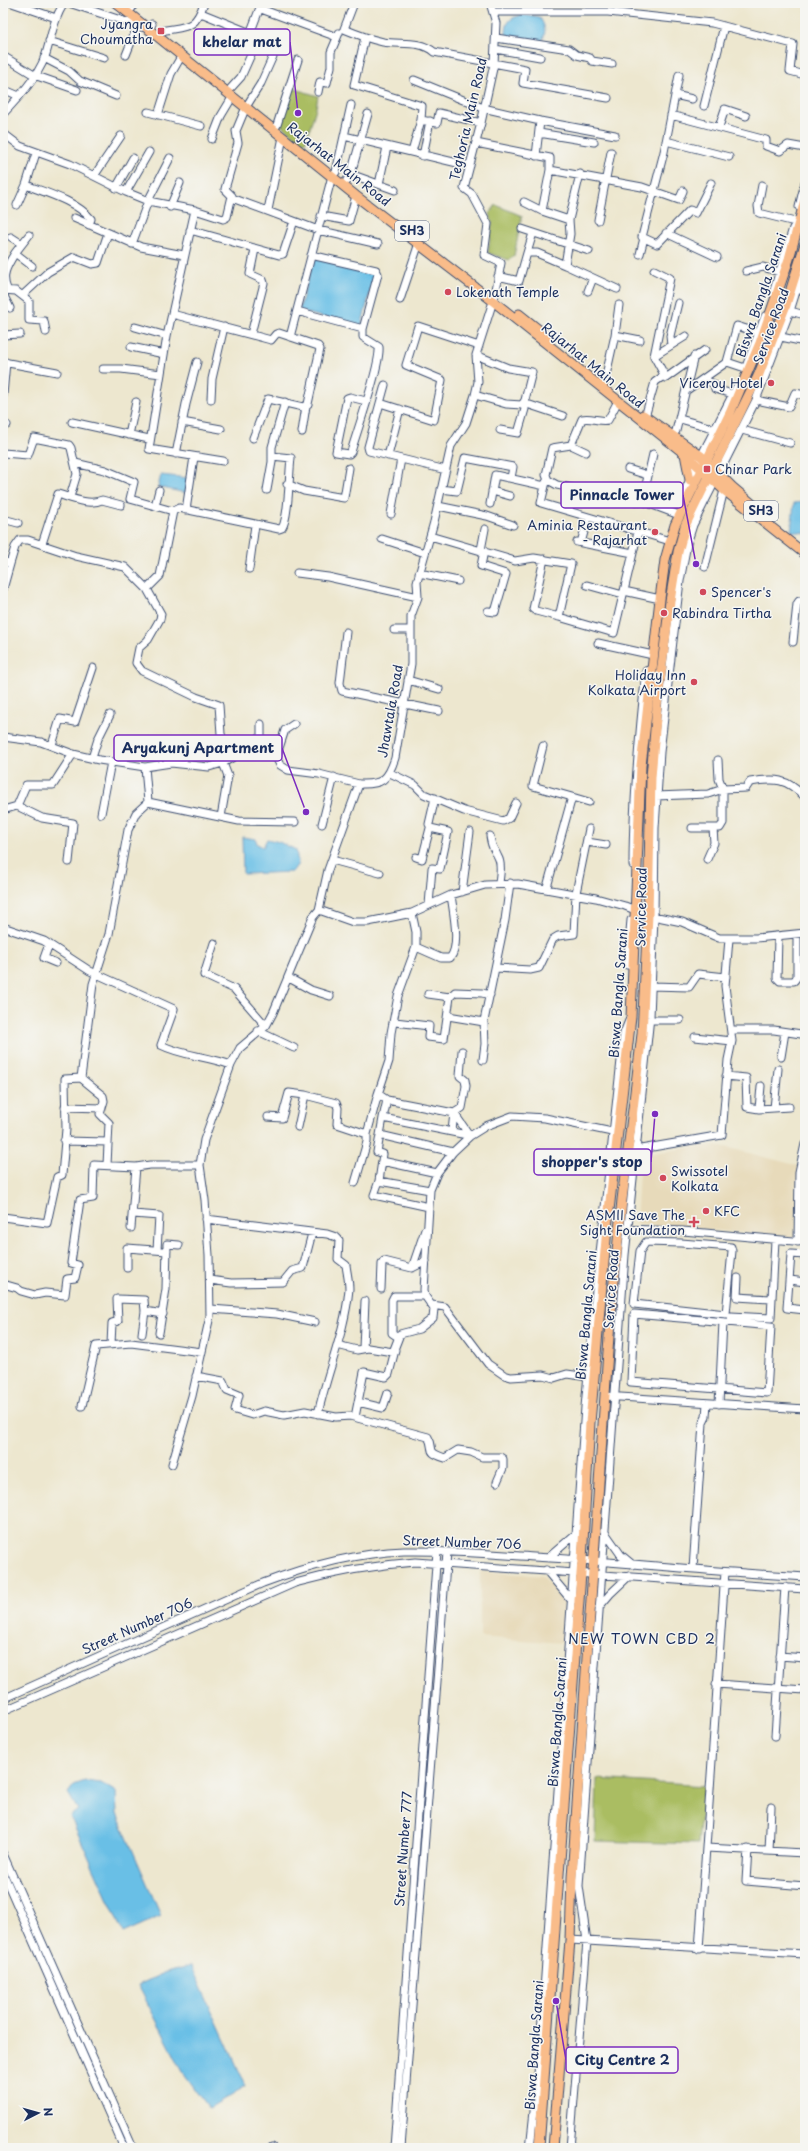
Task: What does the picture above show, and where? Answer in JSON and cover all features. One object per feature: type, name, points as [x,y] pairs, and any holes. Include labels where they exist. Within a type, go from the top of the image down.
[{"type":"main road","name":"Rajarhat Main Road","points":[[116,3],[160,33],[248,105],[283,137],[334,174],[347,181],[645,417],[673,435],[701,462]]},
{"type":"main road","name":"Rajarhat Main Road","points":[[130,5],[150,26]]},
{"type":"main road","name":"Rajarhat Main Road","points":[[160,33],[182,55],[232,92]]},
{"type":"main road","name":"Rajarhat Main Road","points":[[248,105],[277,125],[334,174],[356,196],[494,298],[618,402],[686,454],[701,462]]},
{"type":"main road","name":"Biswa Bangla Sarani","points":[[538,2148],[541,2075],[578,1560],[602,1274],[631,1017],[637,798],[643,717],[670,541],[678,515],[701,462],[730,413],[761,334],[805,200]]},
{"type":"main road","name":"Biswa Bangla Sarani","points":[[553,2148],[570,1940],[572,1877],[598,1561],[605,1396],[642,1034],[651,916],[651,777],[657,706],[670,601],[683,533],[714,474],[771,346],[805,244]]},
{"type":"main road","points":[[686,454],[690,480]]},
{"type":"main road","name":"SH3","points":[[701,462],[805,547]]},
{"type":"main road","name":"SH3","points":[[714,474],[724,490],[805,554]]},
{"type":"street","points":[[12,3],[56,18]]},
{"type":"street","points":[[3,114],[34,75],[44,58],[56,18],[63,5],[69,3],[138,25],[150,26]]},
{"type":"street","points":[[160,33],[192,25],[201,14],[204,3]]},
{"type":"street","points":[[318,92],[320,82],[327,84],[331,67],[332,52],[337,37],[342,28],[344,29],[354,3]]},
{"type":"street","name":"Teghoria Main Road","points":[[490,3],[494,12],[496,38],[494,64],[489,91],[483,108],[476,144],[464,188],[472,194],[488,224],[484,255],[501,263],[494,298]]},
{"type":"street","points":[[201,14],[248,32],[251,31],[259,10],[262,9],[337,37]]},
{"type":"street","points":[[494,12],[608,12],[712,23],[793,44],[790,71],[805,75]]},
{"type":"street","points":[[126,55],[138,25]]},
{"type":"street","points":[[704,106],[724,26]]},
{"type":"street","points":[[344,29],[365,37],[401,45],[423,45],[434,52],[525,69],[523,83],[608,98]]},
{"type":"street","points":[[365,37],[354,85],[422,106],[421,120],[412,152]]},
{"type":"street","points":[[496,38],[569,49],[577,55],[590,58],[592,61],[612,64]]},
{"type":"street","points":[[212,139],[232,92],[258,39]]},
{"type":"street","points":[[49,41],[104,58]]},
{"type":"street","points":[[3,133],[20,146],[70,164],[116,188],[148,201],[225,218],[232,198],[230,193],[225,189],[238,143],[236,131],[248,105],[261,83],[278,45]]},
{"type":"street","points":[[495,49],[540,57]]},
{"type":"street","points":[[158,115],[171,74],[182,55]]},
{"type":"street","points":[[3,56],[34,75],[77,90]]},
{"type":"street","points":[[44,58],[69,71],[80,81],[116,96]]},
{"type":"street","points":[[277,125],[298,60]]},
{"type":"street","points":[[640,254],[644,238],[642,233],[666,141],[679,75]]},
{"type":"street","points":[[414,80],[483,108],[540,122],[615,135]]},
{"type":"street","points":[[3,89],[18,96]]},
{"type":"street","points":[[675,95],[692,98]]},
{"type":"street","points":[[290,337],[351,105]]},
{"type":"street","points":[[719,127],[725,109],[746,116]]},
{"type":"street","points":[[148,112],[201,126]]},
{"type":"street","points":[[421,120],[437,123],[439,113],[481,122]]},
{"type":"street","points":[[347,181],[362,140],[368,114]]},
{"type":"street","points":[[671,115],[766,140],[766,146],[780,151],[788,145],[805,148]]},
{"type":"street","points":[[423,156],[430,122]]},
{"type":"street","points":[[536,156],[540,122]]},
{"type":"street","points":[[539,133],[594,142]]},
{"type":"street","points":[[94,176],[121,136]]},
{"type":"street","points":[[344,136],[470,166]]},
{"type":"street","points":[[268,210],[283,137]]},
{"type":"street","points":[[666,141],[729,157]]},
{"type":"street","points":[[476,144],[550,158],[550,170],[542,211]]},
{"type":"street","points":[[379,184],[387,147]]},
{"type":"street","points":[[126,192],[149,152]]},
{"type":"street","points":[[598,220],[611,152]]},
{"type":"street","points":[[17,205],[26,185],[36,153]]},
{"type":"street","points":[[116,188],[133,158]]},
{"type":"street","points":[[132,244],[148,201],[170,158]]},
{"type":"street","points":[[550,170],[580,174],[654,190],[679,200],[683,191]]},
{"type":"street","points":[[565,265],[569,244],[569,220],[580,174]]},
{"type":"street","points":[[347,181],[350,177],[356,176],[395,190]]},
{"type":"street","name":"Service Road","points":[[685,501],[683,495],[701,462],[761,334],[779,272],[786,258],[805,182]]},
{"type":"street","points":[[170,207],[180,183]]},
{"type":"street","points":[[644,238],[656,244],[690,210],[696,213],[705,199],[711,183]]},
{"type":"street","points":[[26,185],[56,196],[81,210],[91,219],[89,225]]},
{"type":"street","points":[[762,185],[758,206],[760,213],[795,222]]},
{"type":"street","points":[[321,216],[349,221],[356,196]]},
{"type":"street","points":[[232,198],[268,210],[318,230],[378,244]]},
{"type":"street","points":[[524,202],[542,211],[569,220]]},
{"type":"street","points":[[194,210],[167,336],[149,439],[149,450],[223,461]]},
{"type":"street","points":[[74,218],[132,244],[184,255]]},
{"type":"street","points":[[190,230],[255,249],[282,255],[294,221]]},
{"type":"street","points":[[522,229],[589,251]]},
{"type":"street","points":[[23,295],[54,267],[74,257],[96,265],[101,258],[108,233]]},
{"type":"street","points":[[498,276],[519,281],[533,233]]},
{"type":"street","points":[[666,233],[717,257]]},
{"type":"street","points":[[10,308],[4,291],[4,272],[15,253],[29,235]]},
{"type":"street","points":[[11,237],[22,244]]},
{"type":"street","points":[[400,300],[419,243]]},
{"type":"street","points":[[251,334],[264,283],[263,280],[250,274],[255,249]]},
{"type":"street","points":[[15,253],[32,266]]},
{"type":"street","points":[[527,253],[537,253],[617,289]]},
{"type":"street","points":[[312,255],[377,272],[363,329],[363,337],[377,346],[379,350],[368,394],[366,401],[351,452],[349,454],[336,452],[347,398],[350,397],[366,401]]},
{"type":"street","name":"Service Road","points":[[598,1561],[604,1531],[615,1397],[623,1229],[635,1150],[650,1020],[651,916],[656,796],[664,705],[682,570],[693,525],[714,474],[742,430],[756,400],[781,337],[805,263]]},
{"type":"street","points":[[746,271],[763,267],[779,272]]},
{"type":"street","points":[[654,270],[670,278],[654,356],[666,378],[694,356],[705,350]]},
{"type":"street","points":[[588,291],[593,278]]},
{"type":"street","points":[[797,289],[805,291]]},
{"type":"street","points":[[4,291],[23,295],[30,303],[29,320],[44,321],[46,332]]},
{"type":"street","name":"Jhawtala Road","points":[[358,784],[369,784],[385,779],[390,772],[405,702],[408,680],[411,616],[418,597],[417,582],[438,506],[451,446],[466,423],[475,395],[478,382],[476,355],[494,298]]},
{"type":"street","points":[[671,345],[670,336],[678,303]]},
{"type":"street","points":[[604,384],[615,335],[619,305]]},
{"type":"street","points":[[297,311],[363,329]]},
{"type":"street","points":[[790,311],[805,315]]},
{"type":"street","points":[[172,314],[271,340],[277,333],[318,346],[320,349],[306,406],[302,432]]},
{"type":"street","points":[[368,394],[400,409],[434,420],[442,380],[406,364],[418,326],[479,346]]},
{"type":"street","points":[[687,390],[727,362],[737,326],[761,334]]},
{"type":"street","points":[[135,327],[167,336]]},
{"type":"street","points":[[211,399],[212,379],[224,327]]},
{"type":"street","points":[[3,334],[20,334]]},
{"type":"street","points":[[615,335],[640,340]]},
{"type":"street","points":[[654,356],[686,336]]},
{"type":"street","points":[[781,337],[805,342]]},
{"type":"street","points":[[131,347],[164,354]]},
{"type":"street","points":[[476,355],[508,368],[532,372],[524,404],[525,409],[518,433],[500,430]]},
{"type":"street","points":[[673,435],[680,419],[694,356]]},
{"type":"street","points":[[3,396],[4,362],[57,372]]},
{"type":"street","points":[[176,454],[182,422],[197,362]]},
{"type":"street","points":[[727,362],[745,368]]},
{"type":"street","points":[[103,369],[121,369],[161,374]]},
{"type":"street","points":[[645,417],[655,382],[665,375]]},
{"type":"street","points":[[703,379],[714,384],[715,389],[733,394]]},
{"type":"street","points":[[385,385],[368,449],[388,456],[446,470]]},
{"type":"street","points":[[756,400],[789,407],[795,393],[805,395]]},
{"type":"street","points":[[475,395],[506,404],[524,404],[563,416]]},
{"type":"street","points":[[253,438],[268,399],[306,406]]},
{"type":"street","points":[[129,435],[136,402]]},
{"type":"street","points":[[267,490],[272,447],[285,402]]},
{"type":"street","points":[[571,445],[582,419],[588,417],[603,421],[608,420],[618,402]]},
{"type":"street","points":[[388,456],[400,409]]},
{"type":"street","points":[[680,419],[716,429]]},
{"type":"street","points":[[72,422],[149,439]]},
{"type":"street","points":[[182,422],[221,429]]},
{"type":"street","points":[[742,430],[790,443]]},
{"type":"street","points":[[3,453],[28,455],[34,438],[69,445],[78,474],[70,497]]},
{"type":"street","points":[[586,452],[571,445],[552,448],[546,475],[548,480],[557,484],[635,502],[642,501],[678,515]]},
{"type":"street","points":[[642,501],[653,454]]},
{"type":"street","points":[[75,463],[105,470],[134,482],[130,499],[172,511],[176,508],[280,529],[282,528],[288,499],[287,484],[291,458],[272,456]]},
{"type":"street","points":[[186,510],[194,457]]},
{"type":"street","points":[[441,489],[457,491],[465,458],[513,467],[511,478]]},
{"type":"street","points":[[391,514],[401,459]]},
{"type":"street","points":[[287,484],[304,491],[344,498],[349,468]]},
{"type":"street","points":[[628,469],[647,475]]},
{"type":"street","points":[[490,504],[495,475],[546,484],[541,503],[670,541]]},
{"type":"street","points":[[155,506],[159,490]]},
{"type":"street","points":[[705,567],[724,490]]},
{"type":"street","points":[[492,491],[510,496]]},
{"type":"street","points":[[42,544],[58,494],[96,503],[102,500],[121,505]]},
{"type":"street","points":[[438,506],[487,516],[513,525]]},
{"type":"street","points":[[147,589],[160,576],[172,511]]},
{"type":"street","points":[[588,517],[579,542],[633,553]]},
{"type":"street","points":[[3,519],[18,523]]},
{"type":"street","points":[[249,569],[255,525]]},
{"type":"street","points":[[485,529],[481,566],[506,574],[494,612],[488,611]]},
{"type":"street","points":[[544,559],[533,608],[614,633],[638,532]]},
{"type":"street","points":[[430,536],[482,550],[515,561],[531,558],[571,564],[559,617]]},
{"type":"street","points":[[382,539],[425,553]]},
{"type":"street","points":[[3,589],[15,547],[20,540],[42,544],[76,556],[125,567],[147,589],[161,614],[148,640],[139,648],[136,663],[142,671],[219,705],[221,734],[230,759]]},
{"type":"street","points":[[3,561],[10,564]]},
{"type":"street","points":[[297,573],[339,579],[418,597]]},
{"type":"street","points":[[419,573],[458,580]]},
{"type":"street","points":[[587,584],[660,600]]},
{"type":"street","points":[[793,642],[797,604],[799,601],[805,601]]},
{"type":"street","points":[[394,630],[411,630]]},
{"type":"street","points":[[346,632],[340,683],[342,691],[405,702],[440,711]]},
{"type":"street","points":[[598,643],[653,655]]},
{"type":"street","points":[[52,745],[60,719],[74,722],[94,668]]},
{"type":"street","points":[[408,680],[439,689]]},
{"type":"street","points":[[92,758],[98,739],[110,715]]},
{"type":"street","points":[[260,724],[261,750]]},
{"type":"street","points":[[276,757],[285,730],[294,724]]},
{"type":"street","points":[[3,737],[24,739],[52,745],[73,754],[144,767],[171,763],[209,767],[223,763],[246,752],[261,750],[276,757],[283,768],[288,770],[334,777],[358,784],[332,860],[319,910],[313,917],[289,978],[266,1026],[258,1031],[240,1048],[231,1065],[204,1140],[200,1166],[206,1219],[211,1309],[196,1376],[172,1464]]},
{"type":"street","points":[[544,746],[533,786],[589,802]]},
{"type":"street","points":[[17,806],[26,785],[53,785],[73,754]]},
{"type":"street","points":[[692,828],[720,828],[723,824],[724,789],[719,779],[718,760]]},
{"type":"street","points":[[101,814],[111,762]]},
{"type":"street","points":[[221,817],[228,776],[223,763]]},
{"type":"street","points":[[144,767],[148,802]]},
{"type":"street","points":[[390,772],[415,785],[424,794],[464,810],[503,821],[509,818],[516,803]]},
{"type":"street","points":[[322,824],[334,777]]},
{"type":"street","points":[[656,796],[708,794],[724,789],[746,788],[750,782],[779,779],[788,782],[805,797]]},
{"type":"street","points":[[547,887],[572,797]]},
{"type":"street","points":[[429,824],[435,798]]},
{"type":"street","points":[[148,802],[247,822],[295,822]]},
{"type":"street","points":[[81,1078],[95,973],[108,934],[128,830],[136,813],[148,802]]},
{"type":"street","points":[[3,810],[17,806],[42,818],[73,823],[69,862]]},
{"type":"street","points":[[416,857],[422,859],[430,828],[448,832],[440,869],[432,868],[429,906]]},
{"type":"street","points":[[707,859],[714,843],[713,828]]},
{"type":"street","points":[[496,968],[530,970],[539,968],[553,939],[558,936],[574,934],[576,893],[590,829]]},
{"type":"street","points":[[462,892],[470,832]]},
{"type":"street","points":[[490,836],[492,850],[498,856],[500,866],[499,883]]},
{"type":"street","points":[[587,842],[606,845]]},
{"type":"street","points":[[332,860],[380,873]]},
{"type":"street","points":[[319,910],[353,922],[361,922],[412,913],[451,895],[485,885],[510,883],[547,887],[615,903],[651,916],[682,922],[719,938],[728,939],[805,933]]},
{"type":"street","points":[[483,1060],[486,1044],[484,1022],[496,968],[510,883]]},
{"type":"street","points":[[416,947],[441,958],[450,958],[453,955],[456,934],[451,895]]},
{"type":"street","points":[[627,965],[634,910]]},
{"type":"street","points":[[355,1183],[367,1142],[367,1134],[378,1094],[389,1061],[391,1033],[395,1022],[401,985],[416,947],[416,932],[412,913]]},
{"type":"street","points":[[3,927],[34,936],[95,973],[174,1009],[161,1045],[174,1052],[212,1058],[231,1065]]},
{"type":"street","points":[[778,936],[777,978],[780,981],[794,981],[797,977],[797,934]]},
{"type":"street","points":[[635,1150],[722,1135],[726,1076],[732,1041],[725,986],[728,939]]},
{"type":"street","points":[[214,943],[204,975],[234,989],[266,1026]]},
{"type":"street","points":[[49,944],[44,958],[56,963]]},
{"type":"street","points":[[651,986],[690,987],[698,974],[726,977]]},
{"type":"street","points":[[289,978],[311,990],[330,996]]},
{"type":"street","points":[[395,1022],[429,1026],[428,1037],[444,1039],[450,997],[455,992],[482,993],[490,995]]},
{"type":"street","points":[[428,994],[450,997]]},
{"type":"street","points":[[448,1016],[484,1022]]},
{"type":"street","points":[[578,1560],[576,1533],[588,1377],[612,1132],[624,1033],[627,1021],[631,1017]]},
{"type":"street","points":[[650,1020],[680,1020]]},
{"type":"street","points":[[731,1030],[774,1030],[801,1034]]},
{"type":"street","points":[[258,1031],[294,1048]]},
{"type":"street","points":[[781,1057],[785,1032]]},
{"type":"street","points":[[695,1036],[732,1041]]},
{"type":"street","points":[[378,1094],[387,1100],[454,1113],[462,1108],[466,1086],[465,1080],[460,1076],[462,1051]]},
{"type":"street","points":[[774,1108],[778,1069]]},
{"type":"street","points":[[726,1076],[746,1078],[747,1107],[789,1107]]},
{"type":"street","points":[[3,1217],[46,1222],[57,1177],[62,1175],[65,1079],[81,1078],[104,1096],[100,1114],[109,1123],[107,1165]]},
{"type":"street","points":[[759,1108],[761,1086]]},
{"type":"street","points":[[268,1117],[282,1118],[289,1093],[305,1095],[336,1103],[338,1108],[337,1124],[367,1134]]},
{"type":"street","points":[[298,1127],[305,1095]]},
{"type":"street","points":[[387,1100],[377,1152],[383,1154],[379,1181],[374,1195],[429,1208]]},
{"type":"street","points":[[65,1107],[102,1108]]},
{"type":"street","points":[[454,1113],[468,1136]]},
{"type":"street","points":[[452,1131],[454,1113]]},
{"type":"street","points":[[356,1417],[364,1372],[386,1377],[389,1374],[398,1337],[403,1332],[419,1329],[432,1318],[434,1313],[432,1305],[425,1296],[430,1190],[437,1173],[453,1152],[468,1136],[486,1126],[512,1116],[545,1118],[612,1132]]},
{"type":"street","points":[[383,1118],[452,1131],[468,1136]]},
{"type":"street","points":[[380,1135],[453,1152]]},
{"type":"street","points":[[64,1141],[108,1142]]},
{"type":"street","points":[[623,1229],[686,1231],[802,1242],[799,1172],[805,1144]]},
{"type":"street","points":[[382,1161],[437,1173]]},
{"type":"street","points":[[3,1284],[35,1295],[45,1293],[65,1295],[66,1279],[75,1278],[78,1265],[71,1263],[80,1200],[93,1198],[94,1165],[136,1167],[150,1165],[200,1166]]},
{"type":"street","points":[[131,1228],[136,1167]]},
{"type":"street","points":[[379,1181],[430,1190]]},
{"type":"street","points":[[133,1214],[159,1216],[157,1250]]},
{"type":"street","points":[[206,1219],[248,1226],[312,1233],[336,1237],[340,1240],[338,1259],[346,1265],[349,1288],[337,1345],[324,1384],[318,1414]]},
{"type":"street","points":[[412,1268],[428,1222]]},
{"type":"street","points":[[684,1243],[686,1231]]},
{"type":"street","points":[[210,1280],[231,1283],[283,1282],[292,1271],[303,1268],[312,1233]]},
{"type":"street","points":[[731,1316],[770,1318],[775,1240]]},
{"type":"street","points":[[646,1242],[684,1243],[731,1247],[732,1251],[726,1314],[634,1304],[640,1251],[646,1242]]},
{"type":"street","points":[[159,1333],[166,1289],[167,1244],[179,1245]]},
{"type":"street","points":[[127,1268],[127,1248],[167,1251]]},
{"type":"street","points":[[805,1255],[791,1254],[787,1308],[805,1310]]},
{"type":"street","points":[[381,1289],[382,1264],[384,1261],[412,1268],[426,1261]]},
{"type":"street","points":[[738,1278],[737,1297],[771,1299]]},
{"type":"street","points":[[790,1280],[805,1282]]},
{"type":"street","points":[[398,1337],[392,1333],[392,1300],[394,1296],[425,1296]]},
{"type":"street","points":[[111,1344],[112,1323],[118,1321],[117,1299],[144,1300],[145,1312],[142,1334]]},
{"type":"street","points":[[363,1348],[365,1301]]},
{"type":"street","points":[[432,1305],[445,1308],[488,1364],[504,1375],[511,1377],[543,1375],[554,1378],[564,1374],[588,1377]]},
{"type":"street","points":[[211,1309],[277,1314],[315,1322]]},
{"type":"street","points":[[145,1312],[163,1314]]},
{"type":"street","points":[[634,1314],[723,1322],[771,1326],[767,1393],[631,1382],[634,1314]]},
{"type":"street","points":[[718,1404],[723,1322]]},
{"type":"street","points":[[82,1406],[96,1346],[131,1343],[202,1352]]},
{"type":"street","points":[[337,1345],[357,1350],[363,1348],[390,1352],[395,1350]]},
{"type":"street","points":[[196,1376],[223,1381],[227,1390],[239,1395],[235,1408],[238,1411],[252,1415],[267,1411],[284,1415],[304,1411],[318,1414],[356,1417],[428,1437],[431,1451],[434,1454],[445,1458],[458,1450],[471,1452],[482,1457],[502,1457],[503,1468],[497,1482]]},
{"type":"street","points":[[358,1402],[383,1408],[388,1393]]},
{"type":"street","points":[[605,1396],[805,1409]]},
{"type":"street","points":[[693,1569],[703,1423],[706,1417],[707,1403]]},
{"type":"street","points":[[604,1531],[621,1555],[633,1565]]},
{"type":"street","points":[[548,1558],[576,1533]]},
{"type":"street","name":"Street Number 706","points":[[3,1699],[291,1572],[354,1557],[403,1551],[437,1551],[598,1561],[633,1565],[805,1577]]},
{"type":"street","name":"Street Number 777","points":[[394,2148],[437,1551]]},
{"type":"street","name":"Street Number 777","points":[[401,2148],[447,1552]]},
{"type":"street","name":"Street Number 706","points":[[3,1711],[295,1582],[332,1572],[371,1565],[415,1562],[436,1563],[805,1589]]},
{"type":"street","points":[[546,1570],[572,1602]]},
{"type":"street","points":[[699,1949],[716,1684],[725,1572]]},
{"type":"street","points":[[553,1919],[572,1602],[577,1573]]},
{"type":"street","points":[[570,2148],[587,1941],[579,1886],[598,1609],[597,1574]]},
{"type":"street","points":[[598,1609],[606,1598],[629,1576]]},
{"type":"street","points":[[775,1736],[777,1688],[785,1587]]},
{"type":"street","points":[[780,1656],[805,1658]]},
{"type":"street","points":[[716,1684],[805,1690]]},
{"type":"street","points":[[769,1851],[772,1807]]},
{"type":"street","points":[[706,1848],[805,1853]]},
{"type":"street","points":[[748,1849],[746,1881],[805,1886]]},
{"type":"street","points":[[3,1854],[133,2148]]},
{"type":"street","points":[[3,1873],[124,2148]]},
{"type":"street","points":[[570,1940],[699,1949],[805,1954]]},
{"type":"street","points":[[530,2148],[541,2075]]},
{"type":"shaded area","points":[[714,1144],[803,1167],[796,1237],[636,1224],[640,1155]]},
{"type":"shaded area","points":[[480,1571],[543,1576],[566,1603],[562,1643],[480,1637]]},
{"type":"green space","points":[[289,87],[318,96],[306,141],[303,143],[278,123]]},
{"type":"green space","points":[[496,205],[522,216],[514,256],[509,260],[488,253],[492,223],[490,213]]},
{"type":"green space","points":[[597,1779],[704,1786],[698,1844],[595,1841]]},
{"type":"water","points":[[524,15],[540,18],[545,30],[542,42],[506,36],[509,21],[515,17]]},
{"type":"water","points":[[314,257],[375,273],[361,327],[299,311]]},
{"type":"water","points":[[161,475],[188,478],[186,493],[158,487]]},
{"type":"water","points":[[805,502],[805,533],[791,531],[794,503]]},
{"type":"water","points":[[242,837],[256,839],[257,844],[263,847],[267,839],[279,842],[296,850],[298,864],[292,872],[243,874]]},
{"type":"water","points":[[85,1781],[101,1783],[116,1792],[117,1814],[161,1916],[123,1933],[70,1816],[78,1810],[68,1793],[74,1785]]},
{"type":"water","points":[[191,1965],[246,2086],[209,2108],[183,2072],[138,1985],[164,1973]]},
{"type":"place","name":"Jyangra Choumatha","points":[[161,31]]},
{"type":"place","name":"khelar mat","points":[[298,113]]},
{"type":"place","name":"Lokenath Temple","points":[[448,292]]},
{"type":"place","name":"Viceroy Hotel","points":[[771,383]]},
{"type":"place","name":"Chinar Park","points":[[707,469]]},
{"type":"place","name":"Aminia Restaurant - Rajarhat","points":[[655,532]]},
{"type":"place","name":"Pinnacle Tower","points":[[696,564]]},
{"type":"place","name":"Spencer's","points":[[703,592]]},
{"type":"place","name":"Rabindra Tirtha","points":[[664,613]]},
{"type":"place","name":"Holiday Inn Kolkata Airport","points":[[694,682]]},
{"type":"place","name":"Aryakunj Apartment","points":[[306,812]]},
{"type":"place","name":"shopper's stop","points":[[655,1114]]},
{"type":"place","name":"Swissotel Kolkata","points":[[663,1178]]},
{"type":"place","name":"KFC","points":[[706,1211]]},
{"type":"place","name":"ASMII Save The Sight Foundation","points":[[694,1222]]},
{"type":"place","name":"City Centre 2","points":[[556,2001]]},
{"type":"district","name":"NEW TOWN CBD 2","points":[[642,1639]]}]
